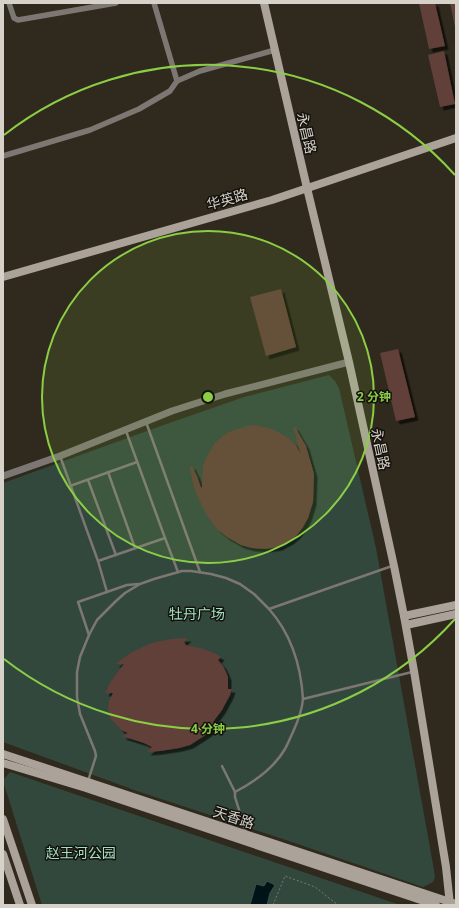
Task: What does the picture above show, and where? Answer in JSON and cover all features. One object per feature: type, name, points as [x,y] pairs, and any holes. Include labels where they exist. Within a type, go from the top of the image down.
[{"type":"main road","name":"永昌路","points":[[264,3],[349,362],[394,566],[414,671],[452,903]]},
{"type":"main road","name":"华英路","points":[[3,277],[272,200],[456,138]]},
{"type":"main road","points":[[404,616],[456,605]]},
{"type":"main road","points":[[406,626],[456,614]]},
{"type":"main road","name":"天香路","points":[[3,754],[87,785],[452,903]]},
{"type":"main road","name":"天香路","points":[[3,763],[87,785]]},
{"type":"main road","points":[[3,819],[31,903]]},
{"type":"main road","name":"天香路","points":[[248,838],[436,905]]},
{"type":"main road","points":[[3,854],[20,905]]},
{"type":"street","points":[[9,3],[14,18],[18,20],[116,3]]},
{"type":"street","points":[[154,3],[177,81]]},
{"type":"street","points":[[3,156],[90,130],[139,109],[170,91],[177,81],[200,71],[275,50]]},
{"type":"street","points":[[3,476],[60,456],[172,412],[225,394],[349,362]]},
{"type":"lane","points":[[146,422],[200,572]]},
{"type":"lane","points":[[126,430],[178,572]]},
{"type":"lane","points":[[60,456],[98,561],[107,592]]},
{"type":"lane","points":[[70,486],[137,462]]},
{"type":"lane","points":[[108,472],[136,548]]},
{"type":"lane","points":[[88,480],[116,555]]},
{"type":"lane","points":[[98,561],[165,538]]},
{"type":"lane","points":[[269,609],[394,566]]},
{"type":"lane","points":[[87,785],[96,756],[80,714],[77,697],[77,672],[80,657],[89,635],[97,620],[116,600],[125,593],[140,584],[154,579],[178,572],[192,571],[226,578],[240,584],[254,594],[276,617],[291,641],[300,671],[302,707],[298,721],[285,750],[273,765],[258,778],[235,792]]},
{"type":"lane","points":[[89,635],[78,602],[127,585],[140,584]]},
{"type":"lane","points":[[302,699],[414,671]]},
{"type":"lane","points":[[222,766],[235,792],[248,838]]},
{"type":"path","points":[[273,905],[285,876],[315,887],[338,905]]},
{"type":"green space","name":"牡丹广场","points":[[329,375],[339,388],[376,548],[435,877],[433,882],[423,887],[137,791],[3,742],[3,483],[244,397]]},
{"type":"green space","name":"赵王河公园","points":[[10,772],[400,905],[42,905],[3,781]]},
{"type":"shaded area","points":[[267,881],[275,885],[270,893],[267,905],[250,905],[256,884],[264,886]]},
{"type":"building","points":[[419,3],[435,3],[445,46],[429,49]]},
{"type":"building","points":[[450,3],[456,3],[456,27],[455,27]]},
{"type":"building","points":[[444,51],[455,104],[440,107],[428,55]]},
{"type":"building","points":[[281,289],[296,347],[266,356],[250,297]]},
{"type":"building","points":[[398,349],[415,417],[396,421],[380,353]]},
{"type":"building","points":[[254,425],[272,429],[287,437],[295,444],[301,454],[293,428],[295,427],[306,446],[314,474],[313,502],[308,518],[297,535],[279,547],[265,549],[252,548],[241,545],[227,537],[218,530],[208,517],[194,488],[190,468],[191,466],[197,476],[201,488],[203,466],[215,443],[229,432]]},
{"type":"building","points":[[188,638],[184,642],[186,645],[203,649],[221,657],[218,660],[223,666],[228,677],[228,689],[232,689],[230,695],[222,710],[213,722],[214,725],[218,726],[204,736],[190,745],[147,752],[152,747],[122,736],[128,733],[121,730],[111,719],[108,707],[113,693],[105,693],[111,681],[124,664],[115,664],[132,652],[152,643],[171,639]]}]
